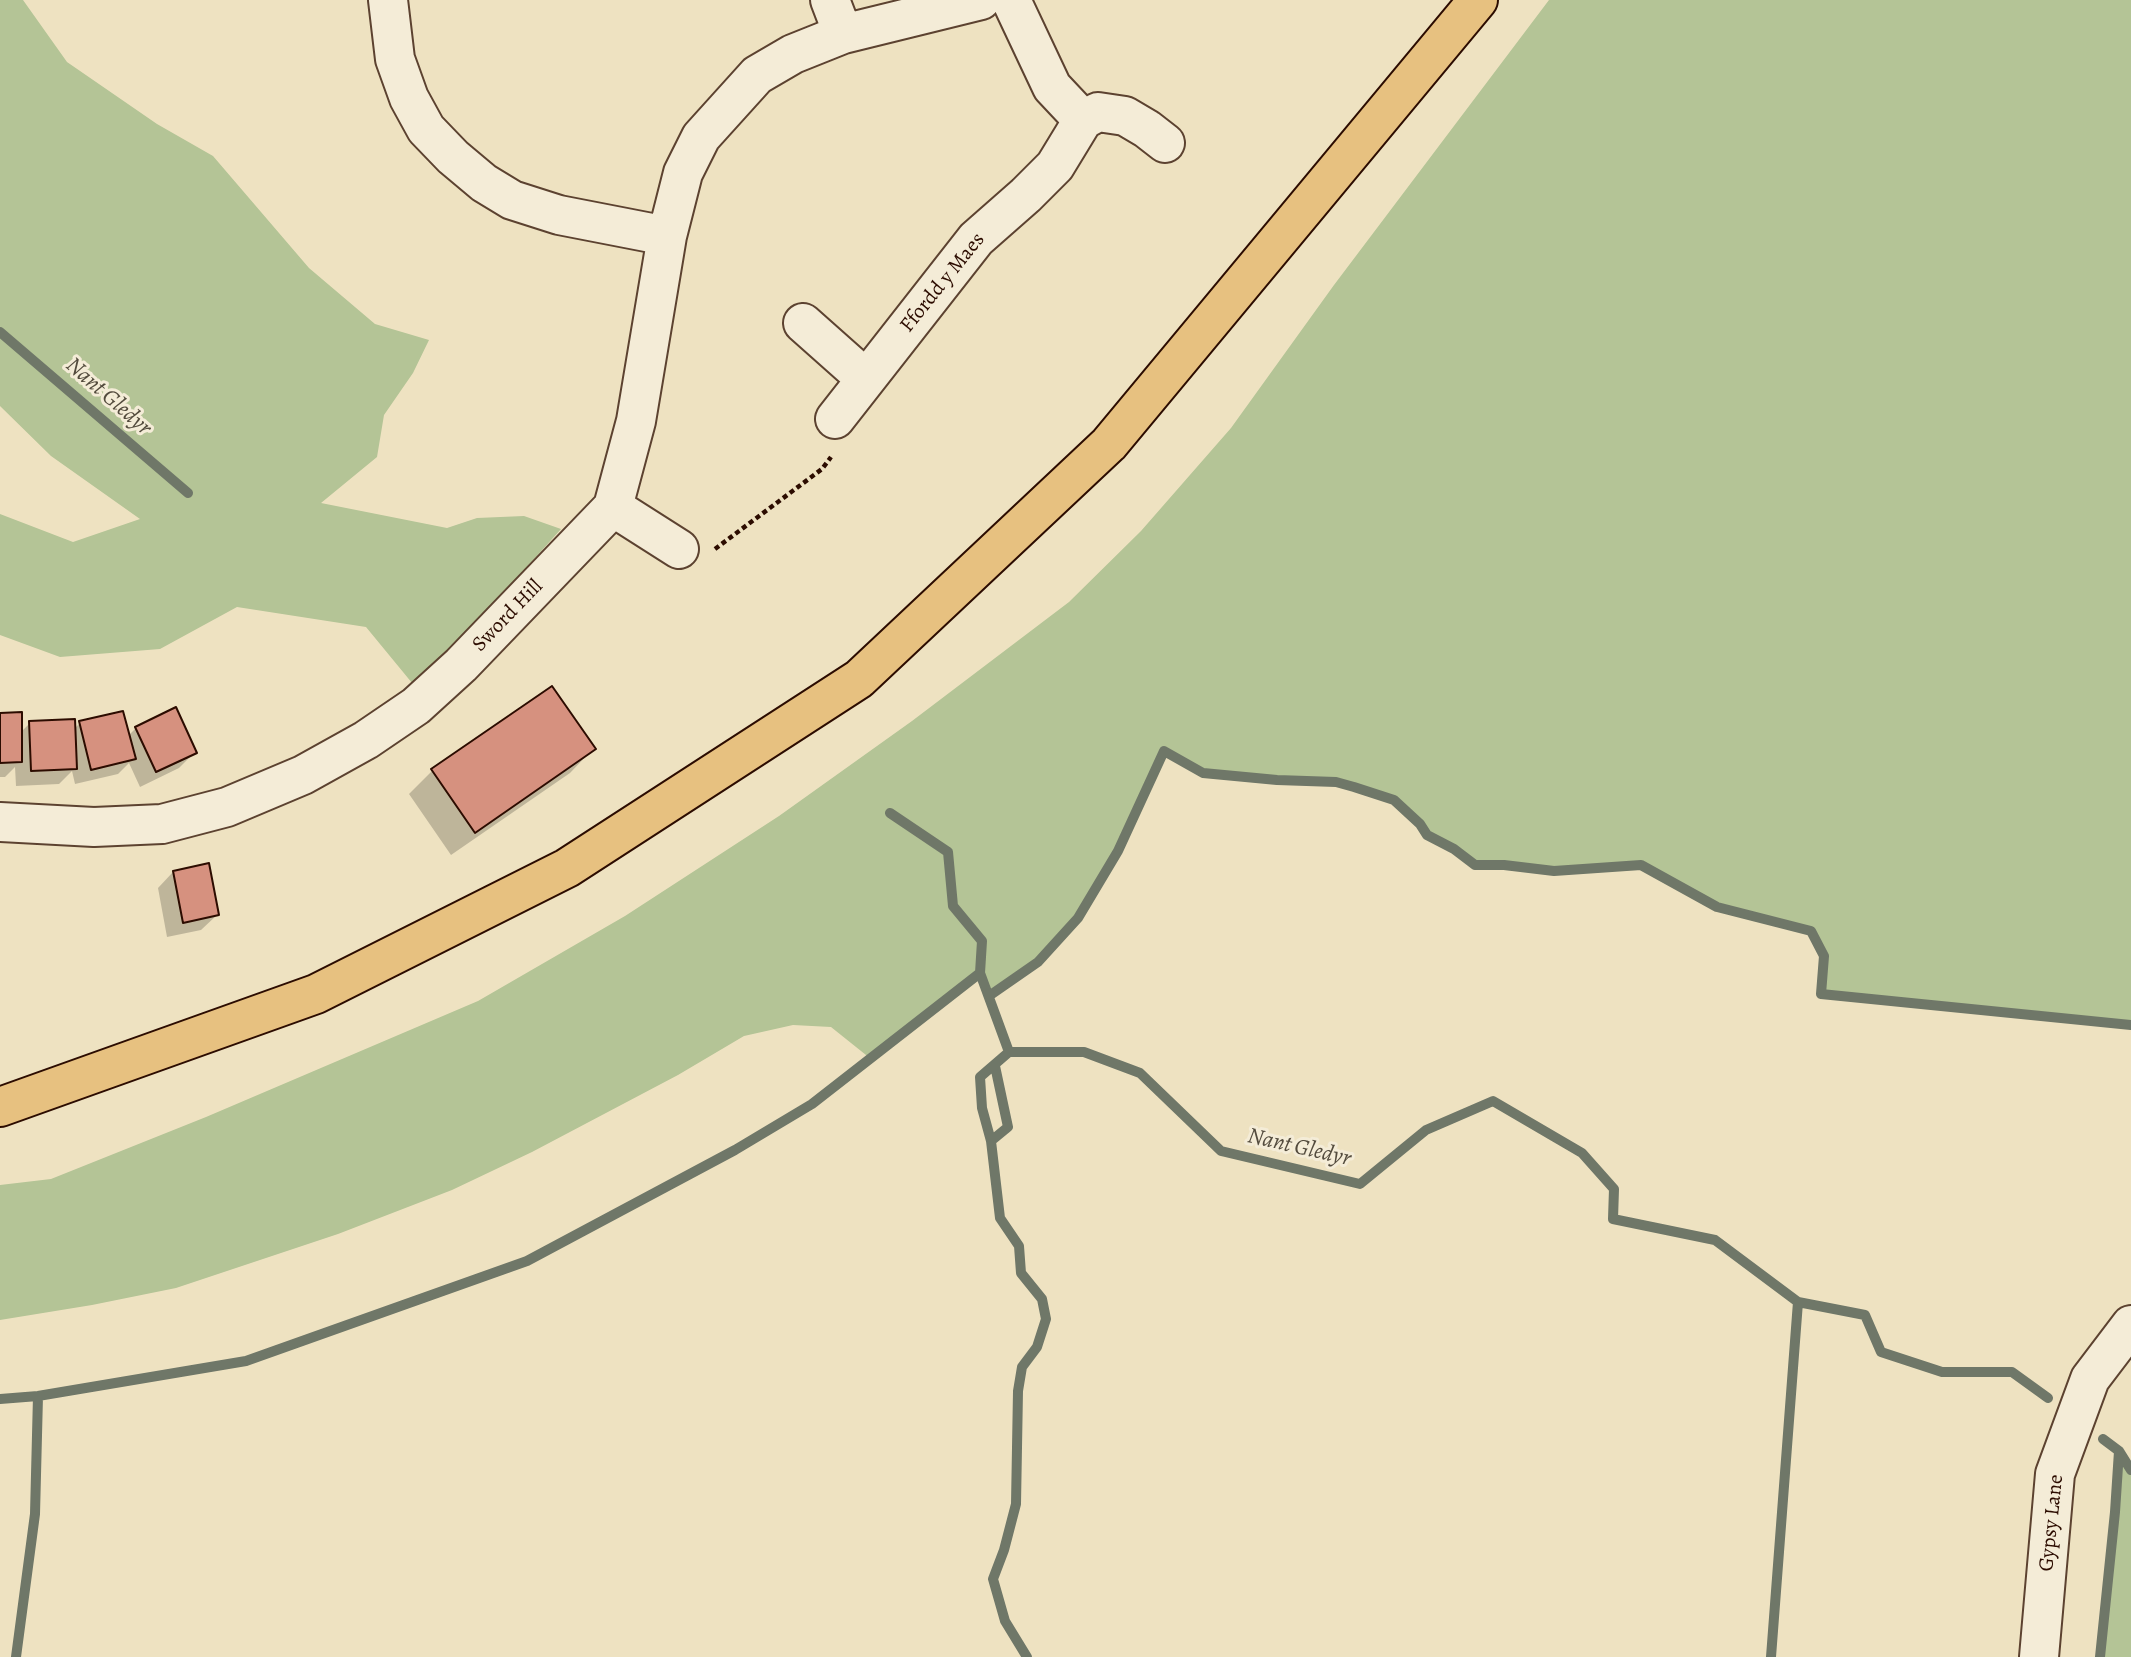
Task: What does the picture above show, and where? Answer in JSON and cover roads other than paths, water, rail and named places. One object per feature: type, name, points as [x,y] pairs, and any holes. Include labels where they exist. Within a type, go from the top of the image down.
[{"type":"main road","points":[[0,1107],[316,994],[567,868],[859,679],[1109,444],[1478,0]]},
{"type":"street","points":[[388,0],[395,59],[409,98],[426,129],[453,157],[484,183],[512,200],[559,215],[667,236]]},
{"type":"street","points":[[836,17],[981,0]]},
{"type":"street","points":[[1011,0],[1052,87],[1083,120],[1098,112],[1125,116],[1165,143]]},
{"type":"street","name":"Sword Hill","points":[[0,822],[94,827],[162,824],[227,807],[303,775],[366,740],[416,706],[461,665],[613,507],[636,421],[667,236],[683,173],[701,138],[757,75],[793,54],[836,17]]},
{"type":"street","name":"Ffordd y Maes","points":[[835,419],[976,239],[1055,166],[1083,120]]},
{"type":"street","points":[[803,324],[866,379]]},
{"type":"street","points":[[613,507],[693,552]]},
{"type":"street","name":"Gypsy Lane","points":[[2039,1657],[2055,1474],[2090,1379],[2131,1325]]},
{"type":"waterway","name":"Nant Gledyr","points":[[0,332],[188,493]]},
{"type":"waterway","points":[[989,996],[1038,962],[1078,918],[1118,851],[1164,751],[1203,773],[1336,782],[1394,800],[1420,824],[1427,835],[1454,849],[1475,865],[1504,865],[1554,871],[1641,865],[1717,907],[1811,931],[1824,956],[1821,994],[2131,1025]]},
{"type":"waterway","name":"Nant Gledyr","points":[[890,813],[948,852],[953,906],[982,941],[980,973],[1009,1052],[1084,1052],[1140,1073],[1221,1151],[1360,1184],[1426,1130],[1493,1101],[1582,1153],[1614,1189],[1613,1219],[1715,1240],[1798,1302],[1865,1315],[1881,1352],[1942,1372],[2012,1372],[2048,1398]]},
{"type":"waterway","points":[[0,1399],[38,1396],[246,1361],[527,1261],[735,1150],[812,1104],[980,973]]},
{"type":"waterway","points":[[1009,1052],[980,1077],[982,1108],[991,1141],[1000,1218],[1019,1246],[1021,1273],[1042,1299],[1046,1319],[1037,1347],[1022,1367],[1018,1391],[1016,1504],[993,1579],[1005,1621],[1027,1657]]},
{"type":"waterway","points":[[991,1141],[1008,1127],[995,1066]]},
{"type":"waterway","points":[[1771,1657],[1798,1302]]},
{"type":"waterway","points":[[16,1657],[35,1514],[38,1396]]},
{"type":"waterway","name":"Nant Gledyr","points":[[2103,1439],[2119,1451],[2131,1470]]},
{"type":"waterway","points":[[2100,1657],[2119,1451]]}]
